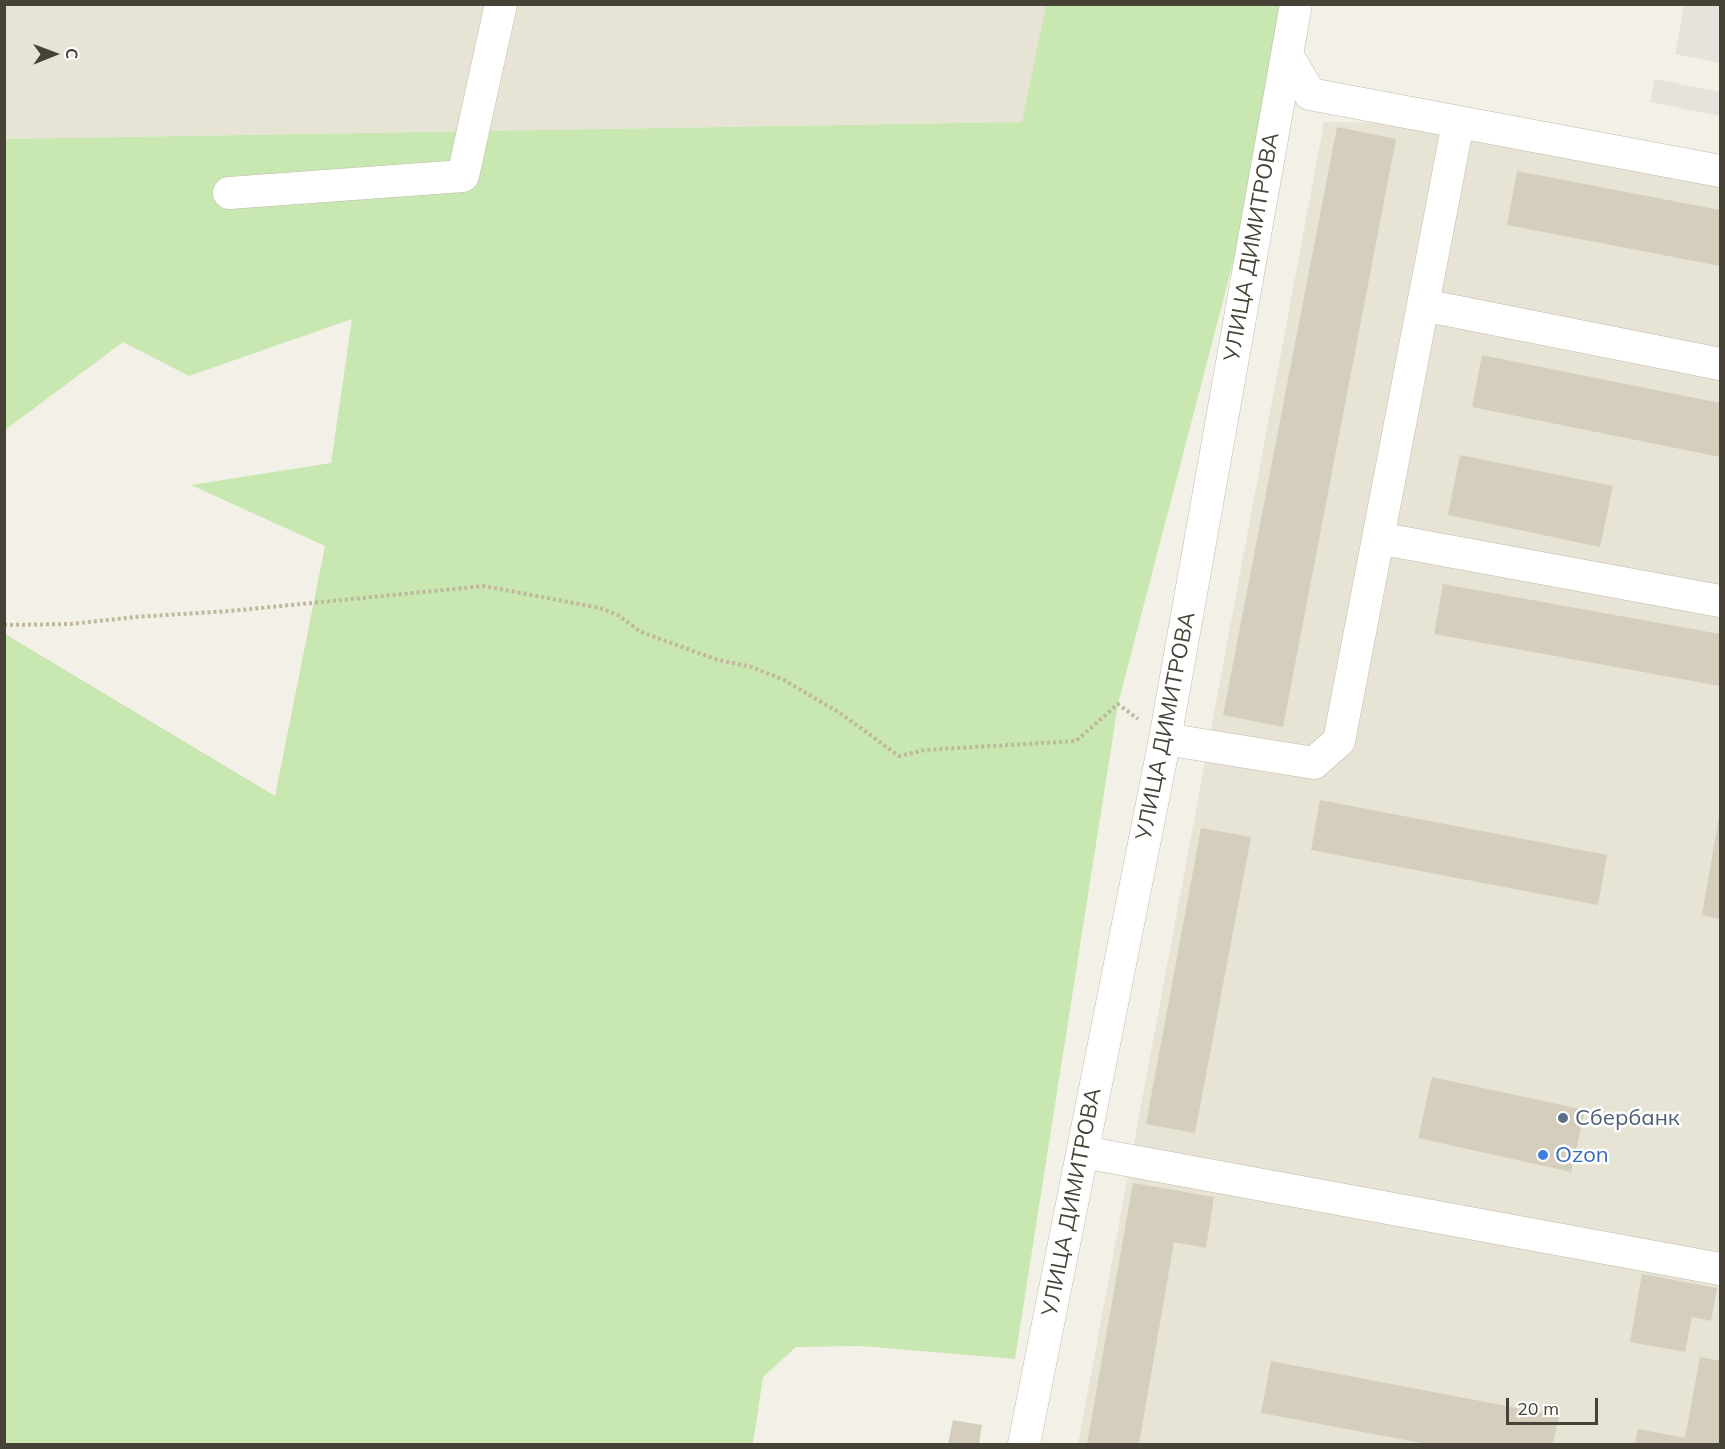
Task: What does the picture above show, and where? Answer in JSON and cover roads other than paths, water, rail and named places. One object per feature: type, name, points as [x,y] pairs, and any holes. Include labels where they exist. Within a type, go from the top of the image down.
[{"type":"street","points":[[229,193],[464,176],[501,4]]},
{"type":"street","name":"УЛИЦА ДИМИТРОВА","points":[[1024,1444],[1165,739],[1296,4]]},
{"type":"street","points":[[1287,55],[1310,94],[1720,171]]},
{"type":"street","points":[[1165,739],[1314,763],[1339,741],[1458,123]]},
{"type":"street","points":[[1423,305],[1720,364]]},
{"type":"street","points":[[1378,538],[1720,601]]},
{"type":"street","points":[[1083,1152],[1720,1269]]},
{"type":"place","name":"Сбербанк","points":[[1563,1118]]},
{"type":"place","name":"Ozon","points":[[1543,1155]]}]
